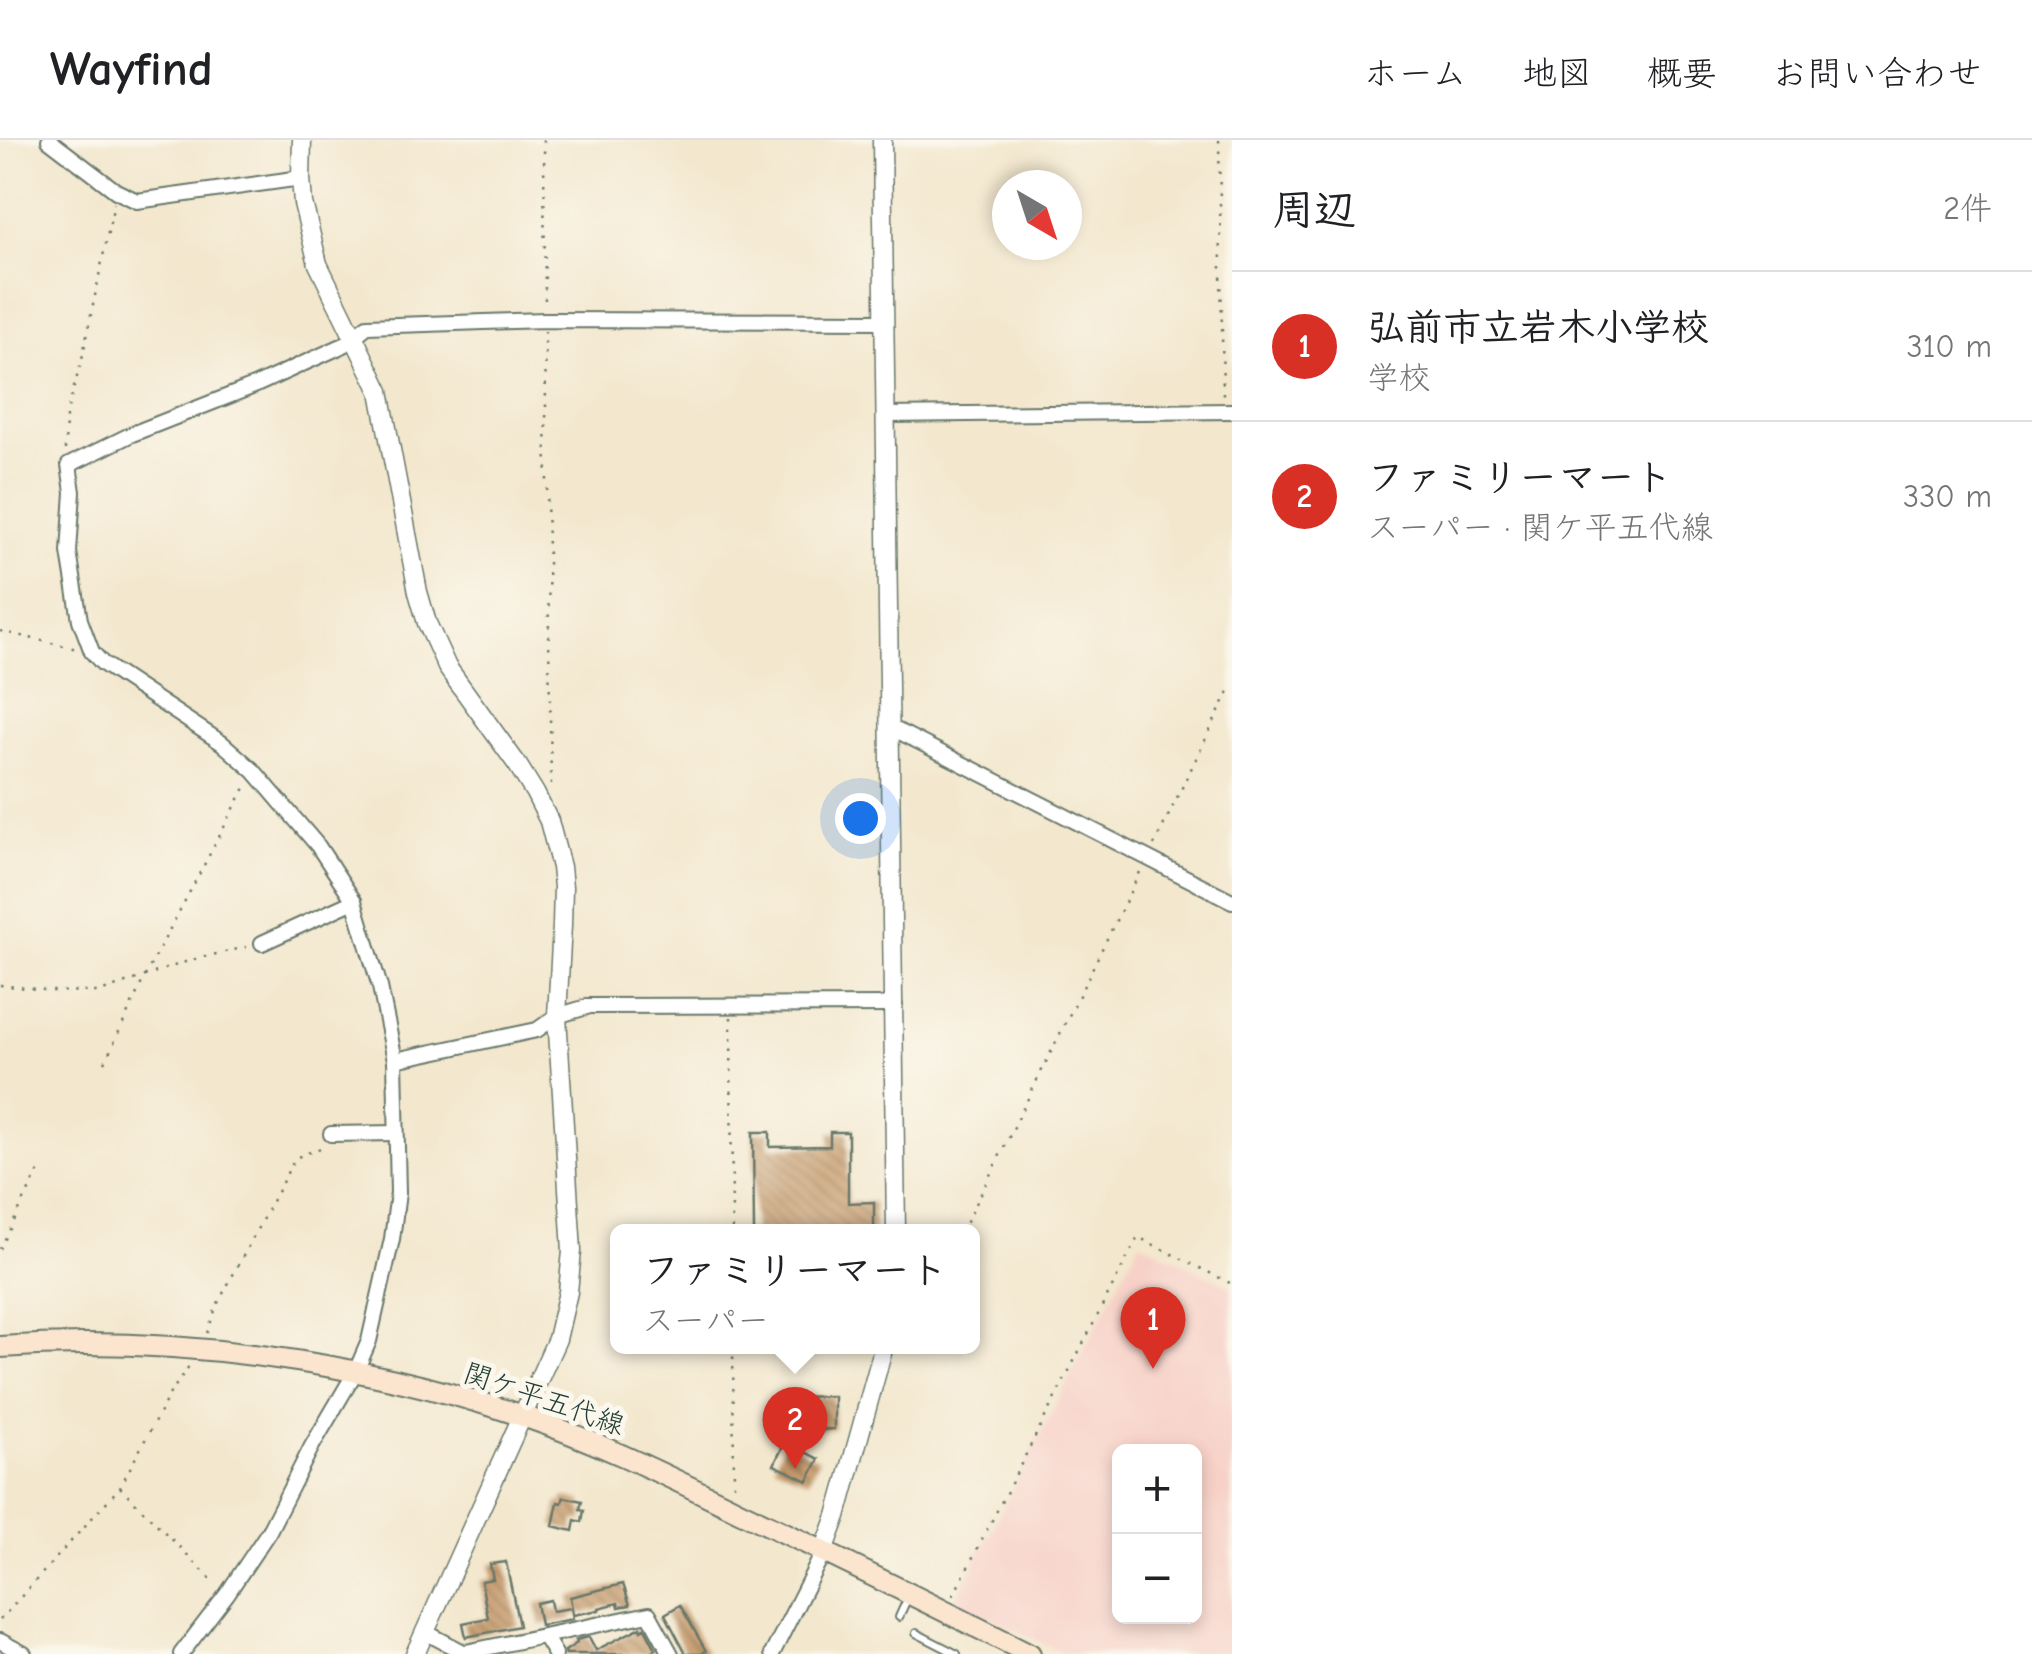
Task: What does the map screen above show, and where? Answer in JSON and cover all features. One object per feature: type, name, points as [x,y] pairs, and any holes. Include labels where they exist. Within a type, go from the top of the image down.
[{"type":"main road","name":"関ケ平五代線","points":[[0,1347],[104,1345],[272,1358],[356,1372],[522,1416],[638,1462],[1030,1654]]},
{"type":"street","points":[[48,140],[116,191],[137,201],[301,178]]},
{"type":"street","points":[[302,140],[303,203],[318,264],[380,391],[418,592],[436,647],[459,686],[517,764],[548,821],[556,842],[563,887],[557,1016],[572,1251],[566,1304],[557,1340],[415,1654]]},
{"type":"street","points":[[882,140],[896,1224]]},
{"type":"street","points":[[181,1654],[227,1594],[268,1530],[356,1372],[369,1341],[398,1193],[395,1060],[380,987],[354,901],[318,846],[254,771],[202,728],[102,663],[92,652],[80,620],[69,552],[73,492],[69,466],[132,434],[344,345],[367,326],[545,320],[882,321]]},
{"type":"street","points":[[886,415],[1228,411]]},
{"type":"street","points":[[888,726],[1232,901]]},
{"type":"street","points":[[262,943],[354,901]]},
{"type":"street","points":[[395,1060],[537,1030],[557,1016],[590,1006],[895,1004]]},
{"type":"street","points":[[332,1134],[396,1132]]},
{"type":"street","points":[[772,1654],[824,1551],[837,1516],[882,1354]]},
{"type":"street","points":[[425,1632],[467,1653],[649,1614],[671,1654]]},
{"type":"street","points":[[544,1636],[555,1654]]},
{"type":"street","points":[[0,1642],[24,1654]]},
{"type":"lane","points":[[899,1617],[910,1594]]},
{"type":"lane","points":[[916,1633],[957,1654]]},
{"type":"path","points":[[544,140],[552,784],[548,821]]},
{"type":"path","points":[[1219,140],[1228,411]]},
{"type":"path","points":[[69,466],[64,453],[66,416],[82,359],[116,191]]},
{"type":"path","points":[[0,631],[92,652]]},
{"type":"path","points":[[966,1224],[1232,685]]},
{"type":"path","points":[[105,1062],[146,974],[254,771]]},
{"type":"path","points":[[0,985],[100,992],[191,960],[262,943]]},
{"type":"path","points":[[731,1006],[732,1224]]},
{"type":"path","points":[[0,1620],[120,1486],[169,1395],[201,1350],[217,1305],[295,1158],[322,1148],[332,1134]]},
{"type":"path","points":[[0,1249],[39,1171]]},
{"type":"path","points":[[945,1612],[1138,1237],[1232,1284]]},
{"type":"path","points":[[733,1354],[734,1509]]},
{"type":"path","points":[[120,1486],[227,1594]]},
{"type":"shaded area","points":[[1140,1241],[1232,1287],[1232,1654],[1064,1654],[955,1600]]},
{"type":"building","points":[[753,1132],[770,1132],[770,1147],[830,1146],[830,1132],[848,1132],[848,1203],[874,1202],[874,1224],[754,1224]]},
{"type":"building","points":[[834,1396],[834,1429],[798,1431],[797,1397]]},
{"type":"building","points":[[785,1442],[819,1459],[808,1481],[774,1465]]},
{"type":"building","points":[[564,1497],[582,1501],[582,1522],[575,1520],[573,1531],[553,1526],[558,1502],[562,1503]]},
{"type":"building","points":[[506,1562],[519,1626],[466,1637],[463,1623],[488,1618],[481,1581],[493,1579],[490,1564]]},
{"type":"building","points":[[623,1584],[630,1605],[619,1607],[618,1603],[573,1615],[570,1597]]},
{"type":"building","points":[[550,1600],[552,1611],[571,1608],[573,1619],[540,1625],[536,1603]]},
{"type":"building","points":[[680,1605],[706,1651],[701,1654],[686,1654],[665,1614]]},
{"type":"building","points":[[641,1627],[656,1649],[648,1654],[566,1654],[576,1640],[589,1637],[596,1650]]},
{"type":"place","name":"弘前市立岩木小学校","points":[[1153,1369]]},
{"type":"place","name":"ファミリーマート","points":[[795,1469]]}]
